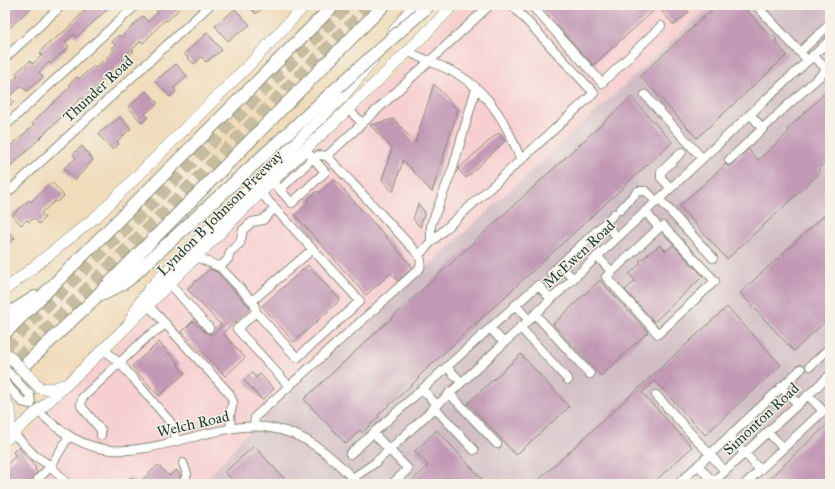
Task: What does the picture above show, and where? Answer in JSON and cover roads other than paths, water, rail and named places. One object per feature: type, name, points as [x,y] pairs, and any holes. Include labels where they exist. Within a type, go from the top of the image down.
[{"type":"highway","points":[[318,21],[325,5]]},
{"type":"highway","points":[[5,333],[334,5]]},
{"type":"highway","name":"Lyndon B Johnson Freeway","points":[[5,384],[91,302],[384,5]]},
{"type":"highway","points":[[91,302],[128,281],[429,5]]},
{"type":"highway","points":[[5,316],[53,286]]},
{"type":"main road","points":[[5,290],[97,216],[252,62],[305,5]]},
{"type":"main road","points":[[128,325],[139,304],[150,288],[344,95],[414,5]]},
{"type":"main road","name":"Lyndon B Johnson Freeway","points":[[8,436],[35,407],[68,384],[149,306],[260,192],[276,186],[309,154],[349,110],[409,52],[453,5]]},
{"type":"main road","points":[[5,352],[40,388],[52,390],[68,384]]},
{"type":"main road","points":[[5,402],[11,413],[8,436]]},
{"type":"street","points":[[5,58],[62,5]]},
{"type":"street","points":[[5,126],[136,5]]},
{"type":"street","name":"Thunder Road","points":[[5,194],[210,5]]},
{"type":"street","points":[[327,156],[490,5]]},
{"type":"street","points":[[419,256],[431,242],[594,93],[512,5]]},
{"type":"street","points":[[531,5],[602,83],[661,26]]},
{"type":"street","points":[[729,160],[828,68],[800,52],[756,5]]},
{"type":"street","points":[[800,52],[830,24]]},
{"type":"street","name":"McEwen Road","points":[[344,484],[355,481],[375,463],[702,158],[829,42]]},
{"type":"street","points":[[409,52],[458,74],[476,88],[502,118],[521,160]]},
{"type":"street","points":[[431,242],[431,225],[453,168],[476,88]]},
{"type":"street","points":[[645,95],[702,158]]},
{"type":"street","points":[[349,110],[362,124]]},
{"type":"street","points":[[750,114],[763,129]]},
{"type":"street","points":[[670,188],[661,178],[661,172],[682,152]]},
{"type":"street","points":[[254,426],[255,417],[420,268],[421,261],[419,256],[327,156],[309,154]]},
{"type":"street","points":[[276,186],[292,203],[320,178],[325,172],[309,154]]},
{"type":"street","points":[[551,273],[638,191],[646,191],[658,200],[713,258]]},
{"type":"street","points":[[196,257],[220,267],[252,301],[256,312],[298,358],[308,347],[360,301],[260,192]]},
{"type":"street","points":[[220,267],[228,259],[230,252],[240,243],[243,230],[252,222],[263,220],[275,208]]},
{"type":"street","points":[[645,211],[660,228]]},
{"type":"street","points":[[605,223],[617,237]]},
{"type":"street","points":[[664,226],[715,281],[658,334],[606,277],[660,228],[664,226]]},
{"type":"street","points":[[252,301],[313,249]]},
{"type":"street","points":[[597,256],[612,272]]},
{"type":"street","points":[[560,264],[573,279]]},
{"type":"street","points":[[170,284],[209,328]]},
{"type":"street","points":[[350,454],[538,285],[551,299]]},
{"type":"street","points":[[515,305],[532,317],[590,374]]},
{"type":"street","points":[[149,306],[229,393],[233,402],[230,414],[232,428]]},
{"type":"street","points":[[256,312],[237,329],[289,386]]},
{"type":"street","points":[[101,436],[101,430],[80,406],[82,398],[147,337],[166,324]]},
{"type":"street","points":[[520,327],[568,380]]},
{"type":"street","points":[[490,328],[504,343]]},
{"type":"street","points":[[308,347],[318,359]]},
{"type":"street","points":[[810,366],[830,348]]},
{"type":"street","points":[[104,349],[119,363],[171,423],[177,441]]},
{"type":"street","points":[[447,367],[461,382]]},
{"type":"street","points":[[678,484],[801,368]]},
{"type":"street","name":"Welch Road","points":[[5,369],[30,395],[35,407]]},
{"type":"street","name":"Simonton Road","points":[[712,483],[830,375]]},
{"type":"street","name":"Welch Road","points":[[5,384],[22,402],[35,407],[69,436],[97,448],[122,451],[141,450],[232,428],[254,426],[272,428],[300,437],[328,455],[355,481]]},
{"type":"street","points":[[781,387],[798,404]]},
{"type":"street","points":[[422,389],[474,450]]},
{"type":"street","points":[[450,393],[497,444]]},
{"type":"street","points":[[656,395],[725,471]]},
{"type":"street","points":[[745,484],[823,411],[808,395]]},
{"type":"street","points":[[768,432],[783,448]]},
{"type":"street","points":[[373,433],[408,469],[392,484]]},
{"type":"street","points":[[8,436],[51,466],[67,484]]},
{"type":"street","points":[[38,478],[51,466],[69,436]]},
{"type":"street","points":[[729,436],[760,470]]},
{"type":"street","points":[[183,463],[187,474],[183,484]]},
{"type":"street","points":[[698,465],[712,483]]},
{"type":"street","points":[[685,477],[691,484]]},
{"type":"tunnel","points":[[5,347],[144,211],[348,5]]},
{"type":"tunnel","points":[[5,371],[370,5]]},
{"type":"tunnel","points":[[32,484],[38,479]]}]
